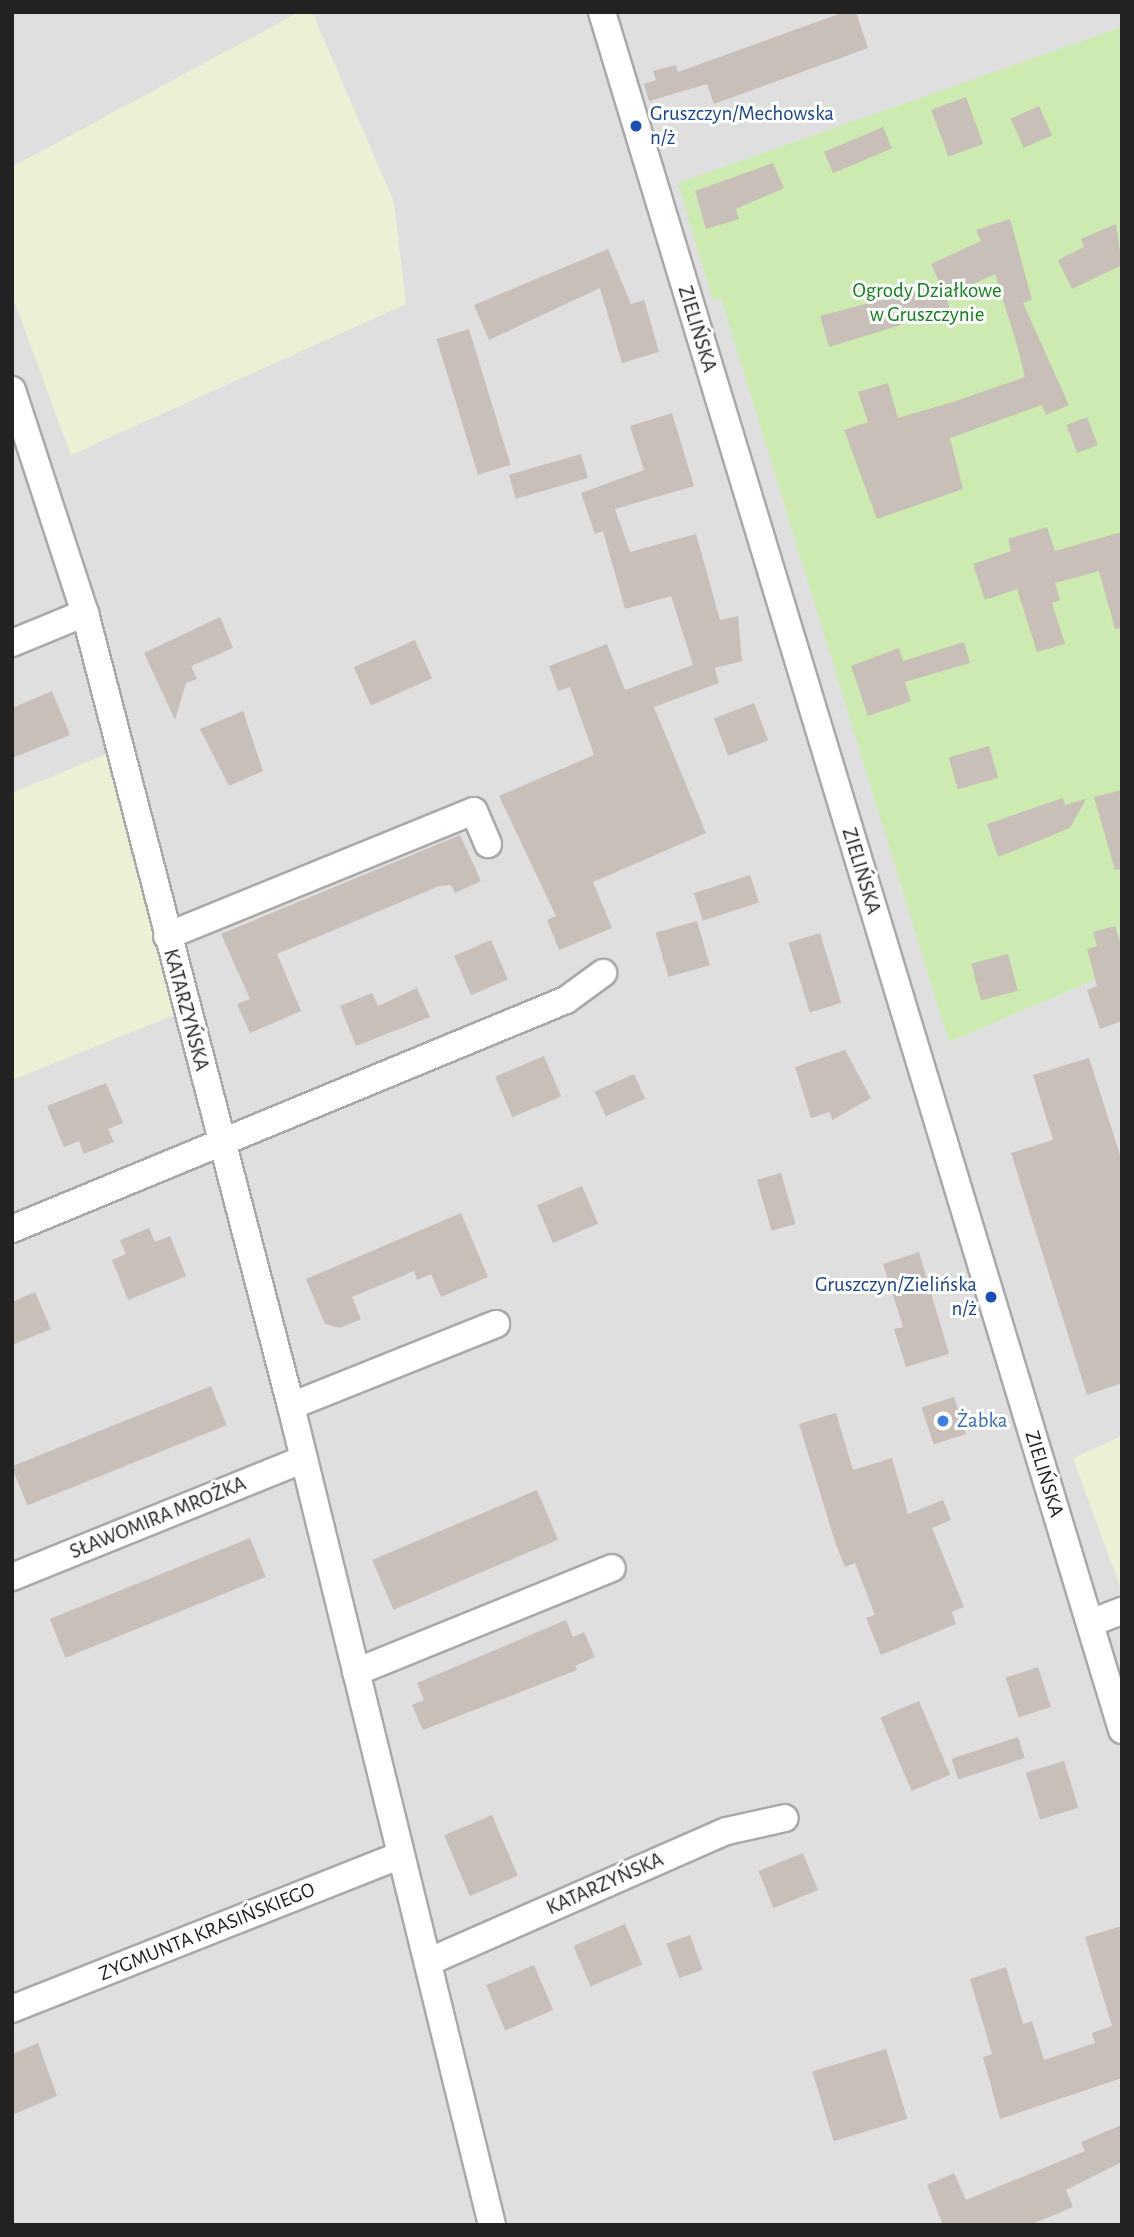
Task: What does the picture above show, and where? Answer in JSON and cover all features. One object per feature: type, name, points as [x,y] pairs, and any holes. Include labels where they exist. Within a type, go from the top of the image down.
[{"type":"street","name":"ZIELIŃSKA","points":[[602,12],[1122,1730]]},
{"type":"street","name":"KATARZYŃSKA","points":[[12,390],[85,613],[291,1406],[492,2225]]},
{"type":"street","points":[[12,643],[85,613]]},
{"type":"street","points":[[167,936],[474,811],[488,844]]},
{"type":"street","points":[[12,1229],[566,1000],[603,972]]},
{"type":"street","points":[[291,1406],[496,1324]]},
{"type":"street","name":"SŁAWOMIRA MROŻKA","points":[[12,1577],[304,1459]]},
{"type":"street","points":[[356,1672],[612,1568]]},
{"type":"street","points":[[1090,1623],[1122,1611]]},
{"type":"street","name":"KATARZYŃSKA","points":[[428,1962],[727,1831],[785,1818]]},
{"type":"street","name":"ZYGMUNTA KRASIŃSKIEGO","points":[[12,2009],[401,1856]]},
{"type":"shaded area","points":[[12,12],[1122,12],[1122,2225],[12,2225]]},
{"type":"green space","points":[[299,12],[312,12],[394,202],[406,304],[71,455],[12,295],[12,167]]},
{"type":"green space","name":"Ogrody Działkowe w Gruszczynie","points":[[1122,27],[1122,968],[949,1042],[721,298],[713,301],[678,183]]},
{"type":"green space","points":[[107,754],[174,1015],[12,1080],[12,793]]},
{"type":"green space","points":[[1122,1436],[1122,1592],[1073,1458]]},
{"type":"building","points":[[844,12],[856,12],[868,48],[714,104],[707,84],[649,101],[644,84],[656,80],[653,71],[676,65],[678,72]]},
{"type":"building","points":[[966,97],[983,144],[948,157],[931,110]]},
{"type":"building","points":[[1039,106],[1052,135],[1024,148],[1011,119]]},
{"type":"building","points":[[883,127],[892,148],[833,173],[824,152]]},
{"type":"building","points":[[773,163],[784,188],[736,209],[739,219],[706,229],[695,191]]},
{"type":"building","points":[[1010,219],[1032,300],[1023,303],[1069,405],[1046,415],[1042,405],[950,438],[963,489],[877,519],[844,430],[868,422],[858,392],[888,383],[898,418],[953,402],[1025,377],[1017,345],[995,274],[946,296],[950,310],[829,347],[820,316],[940,284],[931,264],[981,241],[976,230]]},
{"type":"building","points":[[1116,224],[1122,265],[1072,289],[1058,260],[1084,247],[1081,239]]},
{"type":"building","points":[[608,249],[631,304],[644,300],[659,352],[622,363],[600,288],[489,340],[474,305]]},
{"type":"building","points":[[469,329],[511,465],[478,475],[436,339]]},
{"type":"building","points":[[672,413],[694,486],[615,509],[630,552],[696,534],[720,620],[738,616],[742,661],[715,668],[719,683],[654,707],[706,833],[593,882],[612,928],[559,950],[547,920],[556,916],[499,796],[594,755],[570,687],[558,691],[549,666],[607,644],[625,690],[693,665],[671,596],[625,609],[603,531],[595,534],[581,493],[644,470],[630,426]]},
{"type":"building","points":[[1087,417],[1098,445],[1077,453],[1066,425]]},
{"type":"building","points":[[581,454],[588,478],[516,499],[509,475]]},
{"type":"building","points":[[1047,527],[1055,551],[1122,532],[1122,628],[1115,629],[1099,571],[1055,583],[1060,600],[1052,603],[1065,644],[1037,652],[1017,589],[985,600],[973,564],[1011,551],[1008,539]]},
{"type":"building","points":[[220,617],[233,648],[191,666],[197,679],[186,683],[175,720],[144,653]]},
{"type":"building","points":[[415,640],[432,678],[371,706],[354,667]]},
{"type":"building","points":[[964,642],[970,663],[905,682],[911,701],[868,716],[851,666],[899,648],[903,661]]},
{"type":"building","points":[[52,691],[70,735],[12,758],[12,708]]},
{"type":"building","points":[[754,703],[768,740],[728,756],[714,718]]},
{"type":"building","points":[[243,711],[263,771],[229,786],[200,729]]},
{"type":"building","points":[[989,746],[998,778],[958,789],[949,758]]},
{"type":"building","points":[[1122,790],[1122,869],[1115,870],[1094,797]]},
{"type":"building","points":[[1063,798],[1065,805],[1086,799],[1070,828],[998,857],[987,824]]},
{"type":"building","points":[[460,835],[481,881],[455,893],[451,885],[439,886],[277,954],[301,1011],[250,1033],[237,1004],[250,999],[221,934]]},
{"type":"building","points":[[750,875],[759,903],[703,921],[694,893]]},
{"type":"building","points":[[697,921],[710,965],[668,977],[656,933]]},
{"type":"building","points":[[1115,926],[1122,948],[1122,1021],[1100,1029],[1087,990],[1097,986],[1087,949],[1097,946],[1093,932]]},
{"type":"building","points":[[820,933],[841,1003],[810,1012],[788,943]]},
{"type":"building","points":[[491,940],[508,980],[471,995],[454,956]]},
{"type":"building","points":[[1008,954],[1018,991],[981,1001],[971,964]]},
{"type":"building","points":[[417,988],[430,1017],[356,1046],[340,1006],[372,993],[378,1006]]},
{"type":"building","points":[[845,1050],[871,1098],[832,1120],[830,1112],[811,1118],[795,1067]]},
{"type":"building","points":[[544,1056],[561,1097],[512,1117],[495,1077]]},
{"type":"building","points":[[1089,1058],[1122,1161],[1122,1383],[1087,1395],[1011,1153],[1053,1140],[1033,1075]]},
{"type":"building","points":[[634,1074],[645,1099],[606,1116],[595,1091]]},
{"type":"building","points":[[106,1083],[123,1123],[108,1129],[114,1142],[84,1154],[79,1141],[64,1147],[47,1106]]},
{"type":"building","points":[[781,1173],[796,1224],[772,1231],[757,1180]]},
{"type":"building","points":[[582,1186],[598,1224],[553,1243],[537,1205]]},
{"type":"building","points":[[461,1213],[488,1277],[441,1297],[431,1274],[417,1280],[414,1271],[352,1297],[361,1319],[340,1328],[325,1324],[306,1279]]},
{"type":"building","points":[[149,1228],[155,1242],[170,1236],[186,1276],[128,1300],[112,1260],[126,1254],[120,1240]]},
{"type":"building","points":[[919,1252],[949,1354],[906,1367],[894,1329],[903,1327],[883,1264]]},
{"type":"building","points":[[35,1292],[51,1329],[12,1345],[12,1302]]},
{"type":"building","points":[[211,1386],[227,1425],[27,1505],[12,1466]]},
{"type":"building","name":"Żabka","points":[[954,1397],[966,1434],[934,1445],[922,1408]]},
{"type":"building","points":[[836,1413],[853,1470],[892,1458],[908,1514],[943,1500],[951,1520],[932,1528],[964,1607],[952,1612],[956,1624],[881,1655],[866,1618],[875,1615],[855,1563],[845,1567],[836,1545],[799,1424]]},
{"type":"building","points":[[537,1490],[558,1540],[393,1610],[372,1560]]},
{"type":"building","points":[[250,1538],[266,1577],[65,1658],[50,1619]]},
{"type":"building","points":[[566,1620],[573,1637],[584,1632],[595,1657],[575,1666],[577,1670],[423,1730],[412,1705],[424,1700],[417,1683]]},
{"type":"building","points":[[1038,1667],[1051,1707],[1019,1717],[1006,1678]]},
{"type":"building","points":[[919,1701],[950,1775],[912,1791],[880,1717]]},
{"type":"building","points":[[1018,1737],[1025,1758],[958,1780],[951,1759]]},
{"type":"building","points":[[1064,1761],[1078,1808],[1040,1820],[1026,1773]]},
{"type":"building","points":[[492,1815],[518,1876],[470,1896],[444,1835]]},
{"type":"building","points":[[803,1853],[818,1890],[773,1908],[758,1871]]},
{"type":"building","points":[[625,1924],[642,1965],[591,1986],[573,1946]]},
{"type":"building","points":[[1122,1926],[1122,2078],[1000,2119],[983,2057],[992,2054],[970,1979],[1006,1967],[1023,2024],[1032,2021],[1044,2060],[1095,2043],[1092,2033],[1112,2026],[1085,1937]]},
{"type":"building","points":[[690,1935],[703,1970],[679,1978],[667,1944]]},
{"type":"building","points":[[534,1965],[553,2010],[505,2030],[486,1985]]},
{"type":"building","points":[[38,2043],[57,2096],[12,2115],[12,2054]]},
{"type":"building","points":[[886,2049],[907,2119],[834,2141],[812,2072]]},
{"type":"building","points":[[1122,2125],[1122,2162],[1066,2190],[1073,2207],[1030,2225],[943,2225],[927,2185],[954,2173],[966,2200],[1085,2151],[1081,2142]]},
{"type":"place","name":"Gruszczyn/Mechowska n/ż","points":[[636,126]]},
{"type":"place","name":"Gruszczyn/Zielińska n/ż","points":[[991,1297]]},
{"type":"place","name":"Żabka","points":[[943,1421]]}]
